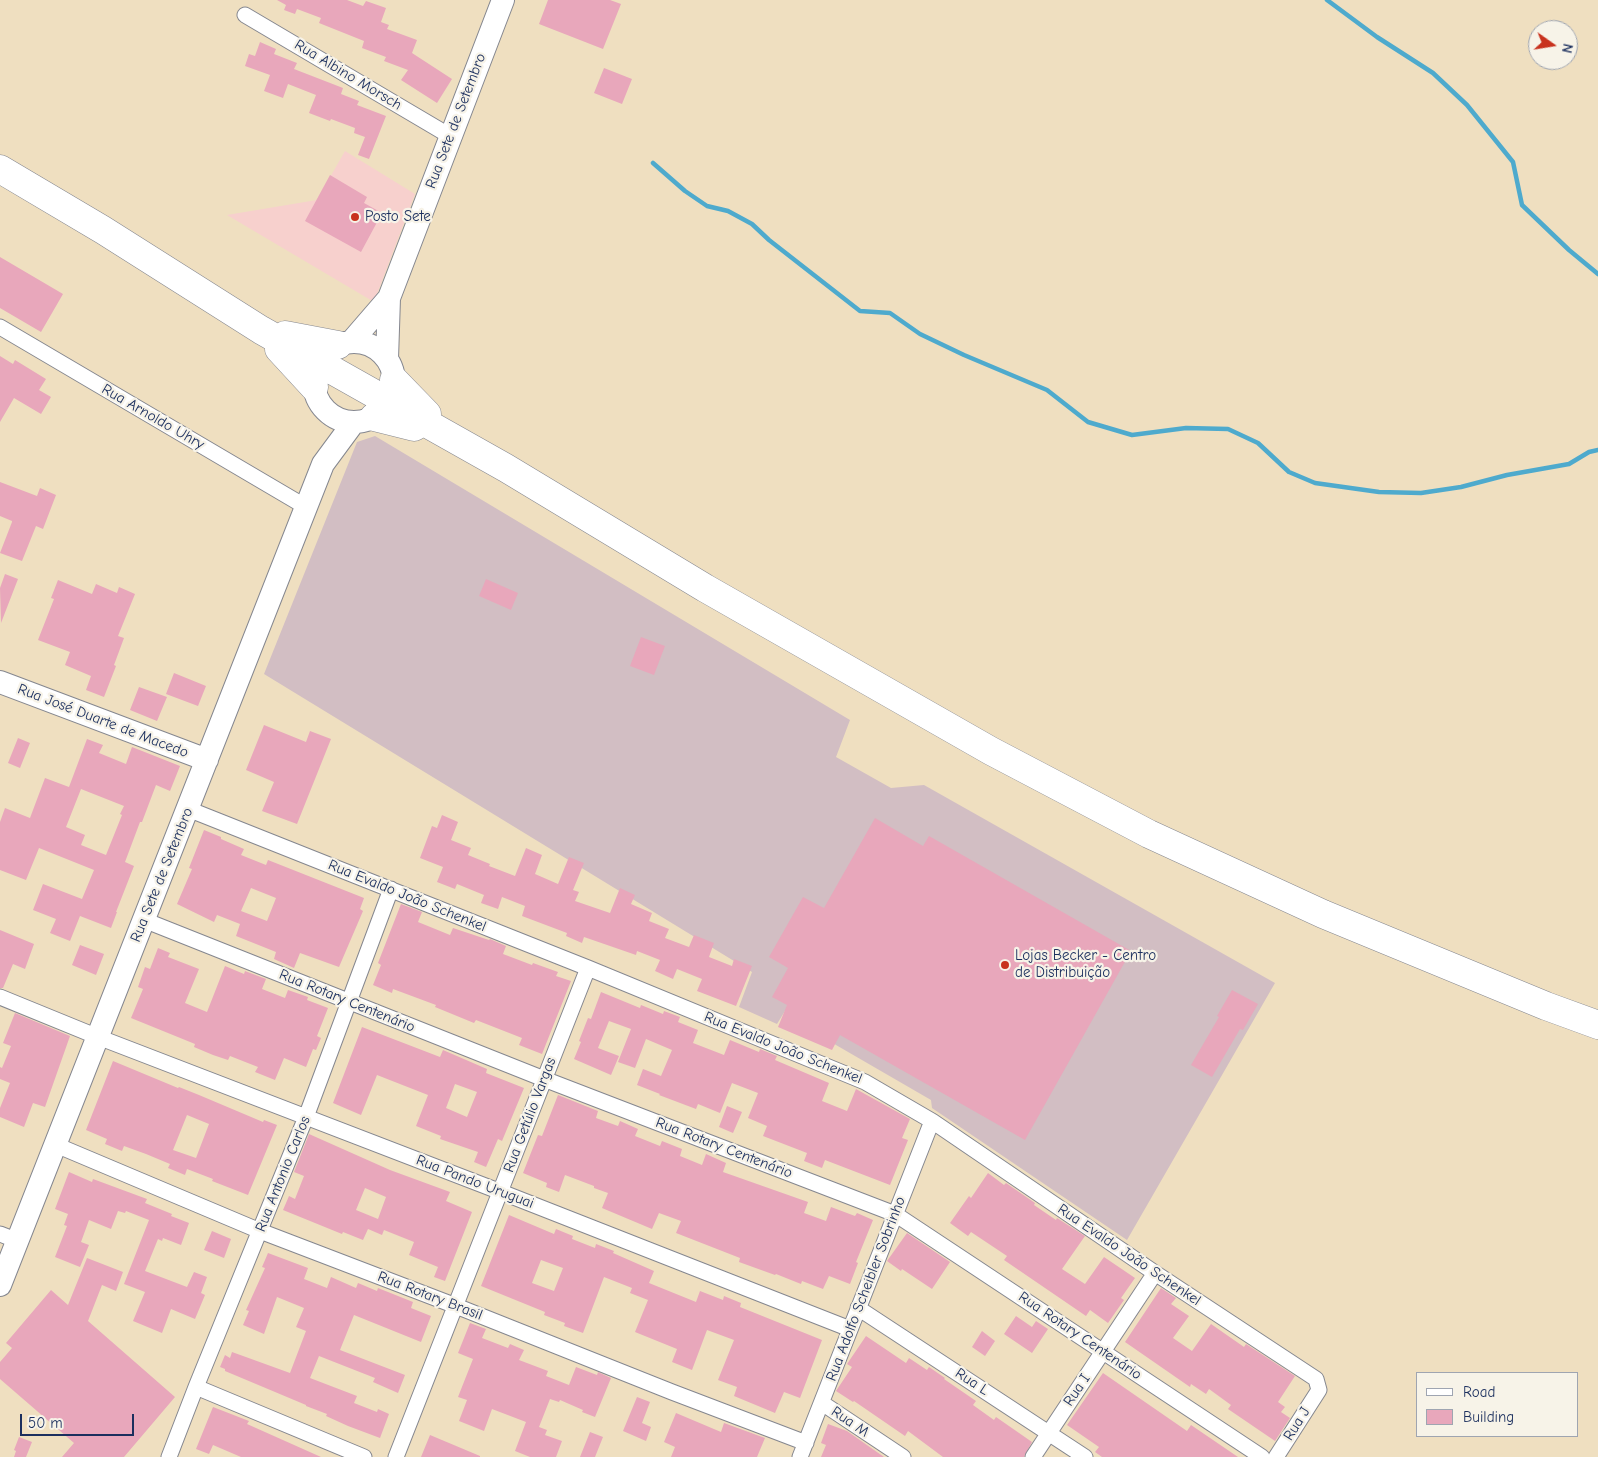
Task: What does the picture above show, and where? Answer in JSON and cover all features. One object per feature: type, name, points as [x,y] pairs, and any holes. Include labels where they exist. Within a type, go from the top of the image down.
[{"type":"highway","points":[[0,169],[103,230],[261,330],[506,468],[705,588],[982,746],[1149,834],[1322,914],[1546,1006],[1598,1024]]},
{"type":"street","name":"Rua Sete de Setembro","points":[[0,1285],[9,1238],[56,1145],[324,464],[379,396],[389,298],[503,0]]},
{"type":"street","name":"Rua Albino Morsch","points":[[245,15],[450,136]]},
{"type":"street","name":"Rua Sete de Setembro","points":[[324,464],[329,369],[389,298]]},
{"type":"street","name":"Rua Arnoldo Uhry","points":[[0,327],[306,507]]},
{"type":"street","points":[[361,342],[380,351],[379,396],[343,421],[333,416],[329,369],[361,342]]},
{"type":"street","name":"Rua José Duarte de Macedo","points":[[0,682],[207,760]]},
{"type":"street","name":"Rua Evaldo João Schenkel","points":[[188,809],[588,968],[865,1082],[932,1121],[1155,1273],[1316,1379],[1319,1390]]},
{"type":"street","name":"Rua Antonio Carlos","points":[[169,1457],[306,1117],[391,889]]},
{"type":"street","name":"Rua Rotary Centenário","points":[[144,920],[544,1079],[895,1214],[1262,1457]]},
{"type":"street","name":"Rua Getúlio Vargas","points":[[396,1457],[588,968]]},
{"type":"street","name":"Rua Pando Uruguai","points":[[0,997],[98,1037],[850,1329]]},
{"type":"street","name":"Rua Adolfo Scheibler Sobrinho","points":[[803,1450],[932,1121]]},
{"type":"street","name":"Rua Rotary Brasil","points":[[56,1145],[260,1231],[672,1392],[803,1450]]},
{"type":"street","name":"Rua I","points":[[1033,1457],[1155,1273]]},
{"type":"street","name":"Rua L","points":[[858,1308],[1085,1457]]},
{"type":"street","points":[[196,1387],[364,1457]]},
{"type":"street","name":"Rua J","points":[[1276,1457],[1319,1390]]},
{"type":"street","name":"Rua M","points":[[822,1403],[903,1457]]},
{"type":"shaded area","points":[[345,151],[415,194],[374,302],[227,215],[317,200]]},
{"type":"shaded area","points":[[375,436],[850,720],[836,757],[891,788],[924,785],[1275,983],[1127,1240],[932,1108],[931,1100],[836,1045],[785,1011],[777,1024],[739,1007],[752,972],[264,674],[357,442]]},
{"type":"building","points":[[277,0],[347,0],[363,6],[366,1],[386,8],[381,22],[389,25],[387,29],[417,40],[412,53],[452,79],[437,103],[401,80],[408,70],[384,61],[386,57],[362,48],[364,41],[319,23],[321,18],[297,9],[295,14],[284,10],[286,5]]},
{"type":"building","points":[[548,0],[610,0],[621,4],[603,49],[539,24]]},
{"type":"building","points":[[260,42],[276,49],[274,54],[297,63],[294,69],[343,88],[341,94],[359,101],[357,105],[386,116],[369,159],[358,155],[365,137],[354,133],[355,128],[309,113],[316,95],[288,84],[283,98],[264,91],[270,75],[245,66],[249,54],[255,56]]},
{"type":"building","points":[[604,68],[632,79],[622,104],[594,93]]},
{"type":"building","points":[[330,175],[367,197],[364,203],[382,213],[361,252],[305,221]]},
{"type":"building","points":[[0,257],[63,294],[41,332],[0,308]]},
{"type":"building","points":[[0,356],[13,364],[15,360],[46,379],[39,390],[51,397],[41,414],[14,398],[0,422]]},
{"type":"building","points":[[0,482],[37,496],[40,488],[56,495],[43,529],[36,526],[22,561],[0,553],[12,521],[0,516]]},
{"type":"building","points":[[5,574],[18,579],[1,623],[0,588]]},
{"type":"building","points":[[486,579],[518,593],[511,610],[479,596]]},
{"type":"building","points":[[58,580],[92,594],[96,584],[117,593],[119,587],[135,594],[118,636],[124,638],[104,697],[86,690],[91,676],[65,665],[70,652],[38,640],[54,599],[51,598]]},
{"type":"building","points":[[641,637],[665,646],[654,675],[630,666]]},
{"type":"building","points":[[174,673],[206,686],[198,706],[166,694]]},
{"type":"building","points":[[139,687],[167,697],[157,721],[130,710]]},
{"type":"building","points":[[264,725],[306,742],[310,731],[331,739],[297,824],[262,811],[274,782],[246,770]]},
{"type":"building","points":[[18,738],[30,743],[20,768],[8,763]]},
{"type":"building","points":[[87,739],[103,745],[99,753],[126,764],[132,747],[180,766],[170,791],[156,785],[142,822],[140,822],[125,862],[134,866],[111,928],[80,916],[70,941],[50,933],[56,919],[33,910],[43,884],[82,899],[94,870],[39,848],[26,880],[0,870],[0,822],[5,808],[30,818],[45,778],[69,787]],"holes":[[[81,789],[124,806],[106,855],[81,845],[85,835],[66,827]]]},
{"type":"building","points":[[442,815],[458,822],[451,840],[471,848],[468,855],[490,864],[489,866],[515,876],[526,848],[542,855],[535,874],[558,884],[569,857],[584,863],[573,890],[579,892],[575,901],[610,913],[620,888],[635,895],[631,904],[652,913],[649,921],[669,929],[665,938],[689,947],[694,935],[714,943],[709,957],[732,966],[734,959],[752,966],[736,1006],[697,991],[702,979],[677,969],[673,979],[655,971],[660,960],[637,951],[636,955],[584,937],[582,943],[566,936],[567,933],[522,916],[525,906],[502,897],[498,909],[481,903],[484,895],[457,884],[455,889],[437,882],[443,867],[420,858],[432,826],[437,828]]},
{"type":"building","points":[[875,818],[923,846],[929,836],[1131,951],[1025,1140],[840,1035],[832,1050],[778,1027],[787,1005],[772,997],[788,968],[769,957],[803,897],[824,908]]},
{"type":"building","points":[[204,830],[244,849],[241,855],[266,865],[268,860],[364,898],[360,909],[363,911],[339,967],[300,953],[294,968],[274,959],[276,952],[236,936],[240,924],[217,915],[214,922],[177,904],[192,869],[189,868]],"holes":[[[251,888],[276,898],[267,921],[241,911]]]},
{"type":"building","points":[[401,904],[422,912],[418,922],[450,935],[453,928],[490,939],[506,946],[503,954],[558,972],[556,976],[571,981],[542,1054],[519,1045],[522,1038],[476,1020],[474,1023],[435,1007],[436,1005],[393,989],[392,993],[373,985],[381,965],[378,963]]},
{"type":"building","points":[[0,930],[34,944],[25,969],[13,964],[3,988],[0,988]]},
{"type":"building","points":[[80,945],[104,954],[96,975],[72,965]]},
{"type":"building","points":[[158,948],[170,953],[168,957],[199,969],[185,1003],[207,1012],[225,966],[244,974],[245,971],[266,979],[262,989],[285,998],[288,990],[308,997],[307,1000],[328,1008],[317,1036],[321,1038],[316,1050],[313,1049],[306,1067],[284,1058],[275,1080],[255,1072],[258,1067],[230,1056],[228,1060],[213,1055],[194,1047],[195,1044],[131,1018],[143,989],[138,987],[145,967],[150,969]]},
{"type":"building","points":[[1232,990],[1258,1004],[1243,1030],[1240,1029],[1212,1077],[1191,1065],[1219,1017],[1217,1016]]},
{"type":"building","points":[[601,992],[640,1008],[641,1005],[663,1014],[664,1011],[680,1017],[678,1022],[698,1030],[693,1043],[724,1055],[730,1040],[759,1052],[760,1049],[777,1056],[775,1060],[829,1083],[822,1101],[847,1111],[856,1089],[910,1119],[902,1138],[908,1140],[890,1185],[825,1160],[822,1168],[804,1161],[807,1153],[763,1136],[767,1126],[748,1118],[758,1093],[732,1083],[720,1113],[698,1104],[696,1109],[637,1085],[643,1069],[661,1076],[672,1050],[646,1039],[635,1068],[618,1062],[631,1029],[609,1021],[598,1048],[619,1056],[611,1075],[574,1059],[588,1018],[591,1019]]},
{"type":"building","points":[[15,1013],[70,1036],[45,1107],[33,1103],[24,1127],[0,1117],[0,1108],[10,1083],[0,1079],[0,1067],[2,1068],[11,1046],[3,1043]]},
{"type":"building","points":[[362,1027],[440,1057],[443,1050],[487,1069],[486,1073],[524,1088],[502,1141],[498,1139],[486,1167],[474,1162],[478,1152],[440,1139],[441,1136],[416,1126],[428,1095],[377,1075],[361,1115],[333,1103]],"holes":[[[455,1084],[477,1092],[467,1117],[446,1108]]]},
{"type":"building","points":[[113,1061],[263,1122],[264,1120],[277,1125],[248,1195],[187,1169],[185,1175],[168,1168],[170,1164],[124,1146],[122,1151],[105,1144],[107,1139],[86,1130]],"holes":[[[187,1115],[209,1124],[196,1158],[173,1150]]]},
{"type":"building","points":[[558,1095],[598,1111],[596,1118],[618,1126],[620,1121],[638,1129],[635,1136],[660,1146],[662,1141],[682,1149],[680,1156],[702,1165],[706,1154],[726,1163],[723,1172],[808,1202],[804,1213],[826,1221],[831,1207],[855,1216],[857,1213],[873,1220],[856,1262],[858,1263],[850,1284],[829,1276],[823,1289],[802,1281],[801,1284],[739,1262],[740,1258],[676,1233],[681,1221],[659,1213],[652,1229],[602,1208],[608,1193],[594,1188],[594,1186],[565,1175],[559,1192],[546,1187],[547,1183],[523,1173],[538,1135],[542,1136]]},
{"type":"building","points":[[727,1106],[742,1112],[733,1133],[719,1127]]},
{"type":"building","points":[[309,1134],[390,1170],[450,1192],[446,1201],[472,1212],[445,1281],[434,1277],[438,1267],[409,1255],[414,1242],[384,1230],[382,1235],[368,1229],[363,1240],[343,1232],[342,1234],[283,1210],[289,1196],[295,1199],[304,1176],[294,1172]],"holes":[[[365,1188],[386,1197],[378,1219],[356,1210]]]},
{"type":"building","points":[[69,1172],[92,1182],[93,1179],[147,1199],[145,1203],[189,1223],[181,1245],[163,1238],[162,1241],[158,1239],[145,1271],[187,1287],[194,1272],[207,1277],[201,1293],[205,1295],[195,1319],[171,1309],[162,1333],[133,1321],[145,1292],[124,1284],[149,1220],[126,1211],[125,1213],[118,1211],[111,1229],[89,1220],[81,1242],[89,1245],[80,1267],[55,1257],[67,1226],[64,1225],[68,1214],[55,1209]]},
{"type":"building","points":[[988,1173],[1004,1185],[1006,1183],[1035,1203],[1034,1205],[1056,1220],[1057,1218],[1085,1236],[1062,1269],[1085,1284],[1104,1257],[1135,1278],[1121,1298],[1124,1300],[1108,1323],[1090,1310],[1086,1316],[1004,1260],[1007,1256],[971,1232],[968,1236],[950,1223],[969,1196],[971,1198]]},
{"type":"building","points":[[509,1215],[554,1234],[556,1229],[573,1236],[572,1239],[595,1248],[596,1244],[614,1251],[613,1253],[654,1271],[649,1283],[696,1302],[700,1291],[723,1300],[724,1296],[741,1303],[740,1307],[822,1340],[800,1398],[784,1392],[775,1413],[734,1396],[737,1387],[718,1380],[734,1340],[707,1330],[692,1370],[672,1362],[677,1349],[635,1332],[648,1300],[630,1293],[632,1288],[604,1277],[583,1333],[564,1326],[565,1323],[544,1315],[545,1312],[481,1286]],"holes":[[[541,1260],[563,1268],[554,1291],[532,1283]]]},
{"type":"building","points":[[212,1231],[231,1239],[224,1258],[204,1250]]},
{"type":"building","points":[[907,1233],[950,1262],[932,1289],[887,1261]]},
{"type":"building","points":[[268,1253],[308,1268],[304,1279],[327,1288],[331,1277],[356,1288],[358,1283],[377,1291],[378,1288],[413,1302],[411,1308],[431,1316],[421,1342],[354,1315],[340,1350],[405,1375],[398,1393],[373,1382],[375,1378],[319,1356],[310,1378],[357,1396],[354,1403],[377,1412],[378,1409],[389,1414],[380,1438],[348,1426],[326,1416],[327,1414],[225,1371],[225,1369],[220,1367],[225,1355],[230,1358],[232,1352],[290,1373],[306,1331],[296,1327],[304,1308],[277,1297],[264,1334],[243,1325],[249,1311],[246,1310],[265,1268],[262,1267]]},
{"type":"building","points":[[87,1258],[123,1272],[116,1291],[102,1285],[88,1321],[175,1397],[124,1457],[62,1457],[74,1443],[0,1379],[0,1362],[12,1348],[6,1343],[51,1290],[68,1305]]},
{"type":"building","points":[[1161,1288],[1176,1298],[1171,1304],[1189,1316],[1173,1338],[1192,1351],[1211,1324],[1244,1347],[1246,1344],[1295,1376],[1278,1402],[1285,1407],[1281,1412],[1290,1418],[1275,1441],[1228,1409],[1231,1405],[1209,1389],[1206,1394],[1191,1384],[1190,1387],[1125,1342]]},
{"type":"building","points":[[1016,1316],[1032,1327],[1036,1321],[1048,1329],[1032,1353],[1004,1334]]},
{"type":"building","points":[[470,1323],[486,1329],[482,1338],[508,1348],[510,1344],[524,1350],[519,1360],[548,1371],[546,1376],[569,1385],[576,1367],[597,1375],[598,1372],[611,1378],[595,1417],[560,1400],[559,1402],[550,1399],[539,1427],[547,1430],[545,1435],[562,1441],[556,1457],[530,1457],[515,1451],[526,1422],[492,1409],[484,1431],[459,1421],[467,1400],[458,1397],[473,1359],[458,1353]]},
{"type":"building","points":[[982,1331],[995,1341],[985,1356],[972,1347]]},
{"type":"building","points":[[866,1336],[906,1363],[909,1358],[927,1370],[929,1367],[976,1401],[973,1405],[994,1420],[996,1417],[1032,1442],[1024,1457],[943,1457],[908,1431],[905,1436],[836,1391],[852,1367],[847,1364]]},
{"type":"building","points":[[1103,1373],[1187,1431],[1191,1425],[1238,1457],[1102,1457],[1095,1452],[1099,1447],[1067,1425]]},
{"type":"building","points":[[637,1397],[650,1402],[642,1423],[651,1427],[646,1441],[623,1431]]},
{"type":"building","points":[[213,1407],[249,1421],[247,1424],[321,1457],[241,1457],[213,1445],[209,1454],[196,1449]]},
{"type":"building","points":[[676,1413],[721,1432],[724,1423],[765,1438],[757,1457],[671,1457],[675,1447],[664,1442]]},
{"type":"building","points":[[828,1424],[847,1431],[884,1457],[821,1457],[826,1445],[821,1443]]},
{"type":"building","points":[[590,1432],[603,1437],[595,1457],[580,1457]]},
{"type":"building","points":[[430,1435],[480,1456],[480,1457],[421,1457]]},
{"type":"building","points":[[19,1437],[32,1442],[26,1457],[14,1457],[16,1451],[14,1450]]},
{"type":"waterway","points":[[1327,0],[1377,37],[1433,73],[1467,105],[1513,162],[1522,205],[1569,250],[1598,274]]},
{"type":"waterway","points":[[653,163],[685,191],[707,206],[728,211],[752,224],[769,240],[860,311],[890,313],[920,334],[1047,390],[1088,422],[1132,435],[1186,428],[1228,429],[1258,443],[1289,472],[1315,483],[1379,492],[1421,493],[1461,487],[1507,475],[1569,464],[1589,452],[1598,450]]},
{"type":"place","name":"Posto Sete","points":[[355,217]]},
{"type":"place","name":"Lojas Becker - Centro de Distribuição","points":[[1005,965]]}]
